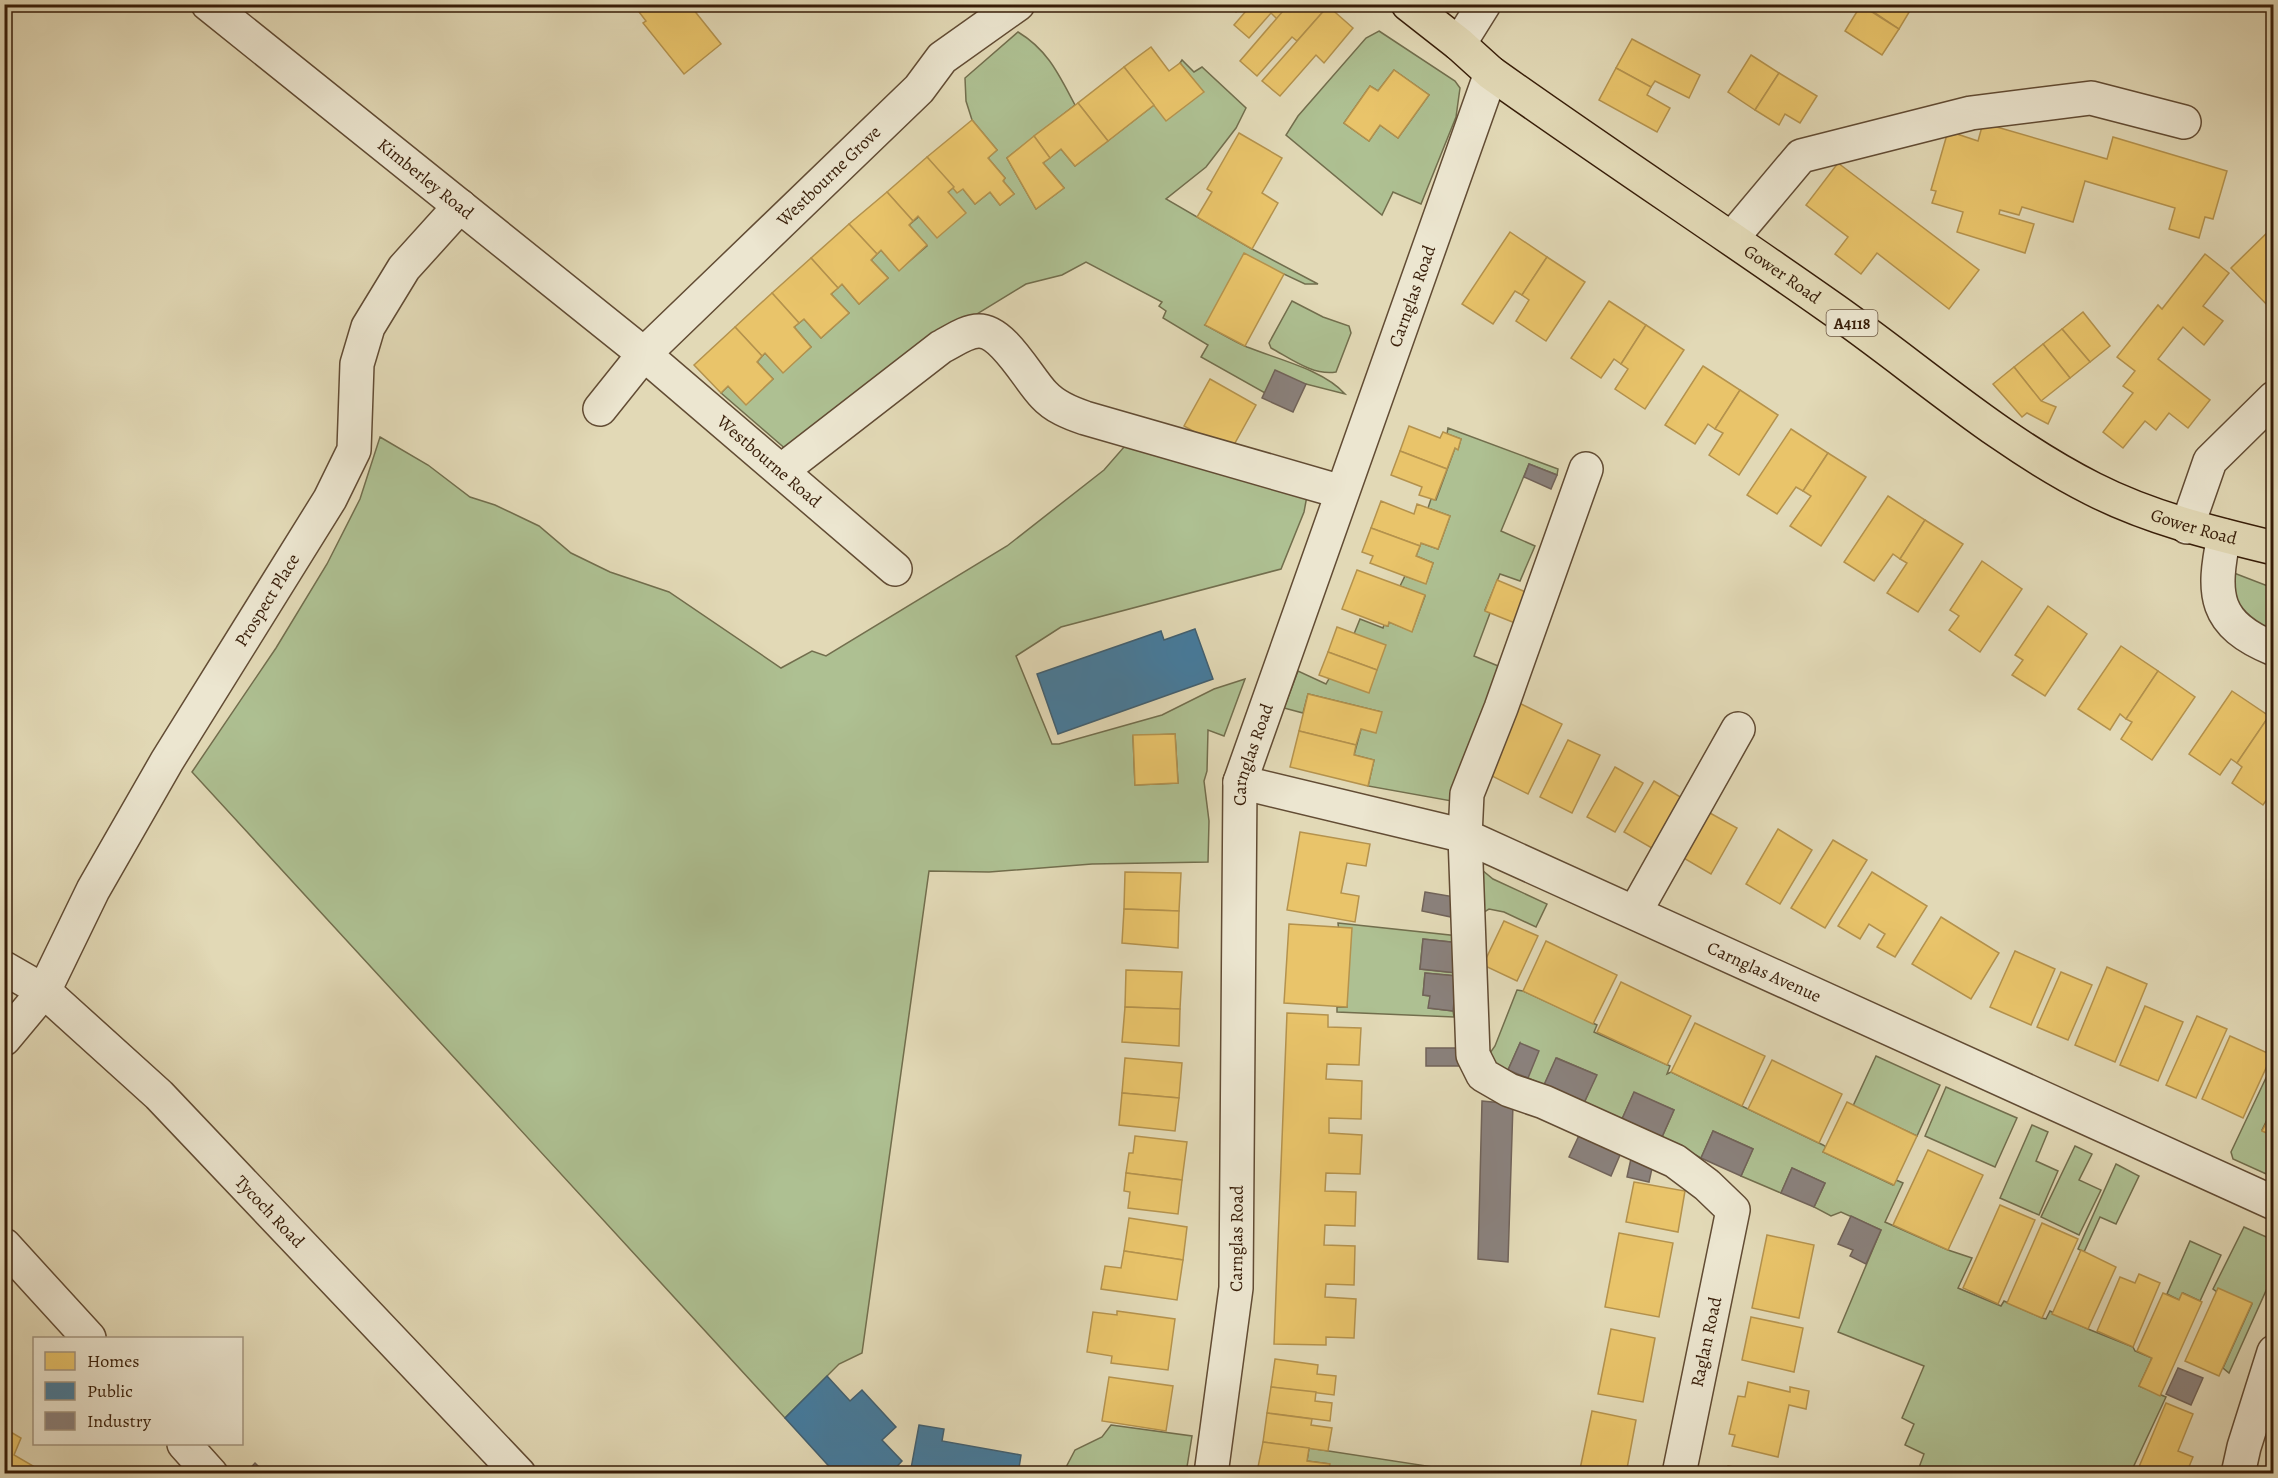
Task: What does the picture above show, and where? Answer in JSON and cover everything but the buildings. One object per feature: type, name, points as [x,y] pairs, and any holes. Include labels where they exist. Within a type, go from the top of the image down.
[{"type":"main road","name":"Gower Road","points":[[1408,4],[1459,44],[1491,74],[1732,238],[1830,307],[1997,431],[2048,464],[2095,490],[2187,527],[2274,548]]},
{"type":"street","name":"Kimberley Road","points":[[208,4],[644,354]]},
{"type":"street","name":"Westbourne Grove","points":[[600,409],[644,354],[919,88],[942,58],[1018,4]]},
{"type":"street","points":[[1459,44],[1484,4]]},
{"type":"street","name":"Carnglas Road","points":[[1211,1473],[1236,1288],[1240,782],[1491,74]]},
{"type":"street","points":[[1732,238],[1801,156],[1948,118],[2091,98],[2184,122]]},
{"type":"street","name":"Prospect Place","points":[[4,1039],[44,991],[93,890],[167,761],[330,499],[354,450],[357,363],[368,327],[404,268],[460,206]]},
{"type":"street","points":[[781,471],[941,347],[966,333],[978,331],[986,332],[1003,343],[1045,397],[1066,411],[1342,492]]},
{"type":"street","name":"Westbourne Road","points":[[644,354],[895,568]]},
{"type":"street","points":[[2187,527],[2210,461],[2274,398]]},
{"type":"street","points":[[1465,836],[1467,794],[1587,469]]},
{"type":"street","points":[[2224,536],[2217,581],[2218,596],[2223,608],[2229,620],[2241,633],[2274,650]]},
{"type":"street","points":[[1635,912],[1738,729]]},
{"type":"street","name":"Carnglas Avenue","points":[[1240,782],[1465,836],[2274,1203]]},
{"type":"street","name":"Raglan Road","points":[[1465,836],[1473,1055],[1483,1075],[1509,1090],[1544,1102],[1675,1161],[1707,1185],[1733,1210],[1679,1473]]},
{"type":"street","name":"Tycoch Road","points":[[4,968],[44,991],[159,1095],[519,1473]]},
{"type":"street","points":[[4,1245],[88,1337]]},
{"type":"street","points":[[2238,1473],[2274,1352]]},
{"type":"street","points":[[186,1445],[211,1473]]},
{"type":"green space","points":[[1379,31],[1455,81],[1460,88],[1456,117],[1421,204],[1393,192],[1382,215],[1286,135],[1298,116],[1366,38]],"holes":[[[1394,70],[1429,95],[1398,138],[1380,125],[1369,141],[1344,123],[1370,86],[1378,91]]]},
{"type":"green space","points":[[1018,32],[1045,55],[1058,73],[1075,105],[1007,158],[1036,209],[1064,188],[1043,163],[1061,149],[1075,166],[1154,105],[1203,92],[1180,63],[1182,60],[1194,72],[1202,67],[1246,108],[1236,128],[1206,167],[1166,199],[1318,284],[1305,284],[1284,274],[1205,325],[1247,347],[1313,372],[1325,378],[1345,394],[1306,384],[1265,393],[1201,357],[1208,345],[1163,318],[1166,311],[1159,306],[1162,302],[1086,262],[1062,275],[1026,284],[944,334],[788,451],[721,393],[728,386],[746,404],[773,379],[757,362],[765,353],[783,372],[811,347],[794,327],[804,319],[821,338],[849,313],[831,294],[842,284],[859,304],[888,278],[871,260],[881,250],[899,270],[927,246],[909,225],[954,187],[963,189],[975,204],[990,192],[1000,205],[1014,194],[1003,181],[1005,178],[988,158],[997,150],[972,120],[966,101],[965,78]]},
{"type":"green space","points":[[1292,301],[1323,317],[1349,326],[1351,333],[1336,372],[1327,373],[1310,369],[1271,348],[1269,343]]},
{"type":"green space","points":[[1448,428],[1558,469],[1557,475],[1529,464],[1501,531],[1535,546],[1520,581],[1500,574],[1485,610],[1490,613],[1474,656],[1503,668],[1457,802],[1368,786],[1374,760],[1354,755],[1361,729],[1381,712],[1308,694],[1303,713],[1284,708],[1298,671],[1326,684],[1360,619],[1383,628],[1384,625],[1388,626],[1389,622],[1412,631],[1425,596],[1400,586],[1405,576],[1426,583],[1433,563],[1416,556],[1421,543],[1438,549],[1450,516],[1428,508],[1431,499],[1436,500],[1455,448],[1458,449],[1461,439],[1447,434]]},
{"type":"green space","points":[[380,437],[428,465],[470,497],[495,505],[539,526],[571,553],[610,572],[669,592],[781,668],[812,651],[826,656],[1007,546],[1104,470],[1131,439],[1309,485],[1304,512],[1281,569],[1061,627],[1016,656],[1052,744],[1162,715],[1214,689],[1245,679],[1224,736],[1208,730],[1207,771],[1204,781],[1209,821],[1208,862],[1092,864],[989,872],[929,871],[862,1353],[839,1364],[785,1418],[192,772],[276,648],[327,564],[360,499]],"holes":[[[1175,734],[1178,783],[1135,785],[1133,736]]]},
{"type":"green space","points":[[2221,568],[2273,588],[2273,632],[2249,623]]},
{"type":"green space","points":[[1482,870],[1493,879],[1547,904],[1536,927],[1504,912],[1489,909],[1481,914]]},
{"type":"green space","points":[[1338,923],[1459,936],[1460,943],[1423,939],[1420,969],[1457,973],[1457,976],[1425,973],[1423,995],[1430,996],[1429,1008],[1453,1011],[1454,1017],[1337,1012],[1337,1007],[1347,1007]]},
{"type":"green space","points":[[1517,990],[1597,1025],[1594,1032],[1670,1066],[1667,1074],[1671,1072],[1823,1145],[1826,1147],[1823,1152],[1893,1185],[1896,1180],[1903,1183],[1885,1222],[1972,1258],[1958,1288],[2001,1306],[2004,1301],[2046,1319],[2050,1311],[2133,1347],[2135,1351],[2152,1358],[2139,1386],[2166,1397],[2131,1472],[2133,1473],[1917,1473],[1924,1454],[1905,1445],[1914,1424],[1902,1418],[1924,1366],[1838,1332],[1881,1230],[1841,1212],[1831,1216],[1814,1207],[1825,1183],[1792,1168],[1781,1193],[1741,1176],[1753,1149],[1713,1131],[1701,1158],[1662,1137],[1674,1110],[1634,1093],[1622,1119],[1584,1103],[1596,1075],[1557,1058],[1544,1085],[1528,1078],[1520,1043],[1508,1070],[1485,1060],[1495,1046]]},
{"type":"green space","points":[[1876,1056],[1940,1085],[1917,1136],[1853,1106]]},
{"type":"green space","points":[[2273,1063],[2273,1108],[2262,1130],[2273,1136],[2273,1177],[2233,1159],[2231,1152]]},
{"type":"green space","points":[[1946,1087],[2017,1118],[1995,1167],[1925,1136]]},
{"type":"green space","points":[[2032,1125],[2048,1132],[2036,1161],[2058,1171],[2039,1215],[2000,1198]]},
{"type":"green space","points":[[2075,1146],[2092,1154],[2079,1180],[2101,1190],[2079,1235],[2041,1217]]},
{"type":"green space","points":[[2116,1164],[2139,1176],[2116,1224],[2100,1217],[2084,1252],[2078,1249]]},
{"type":"green space","points":[[2244,1227],[2273,1240],[2273,1275],[2229,1373],[2223,1368],[2252,1304],[2213,1289]]},
{"type":"green space","points":[[2190,1241],[2221,1255],[2200,1301],[2183,1293],[2179,1300],[2167,1294]]},
{"type":"green space","points":[[1111,1425],[1192,1436],[1186,1473],[1063,1473],[1075,1450],[1102,1437]]},
{"type":"green space","points":[[1309,1448],[1440,1468],[1439,1473],[1328,1473],[1329,1464],[1307,1461]]}]
